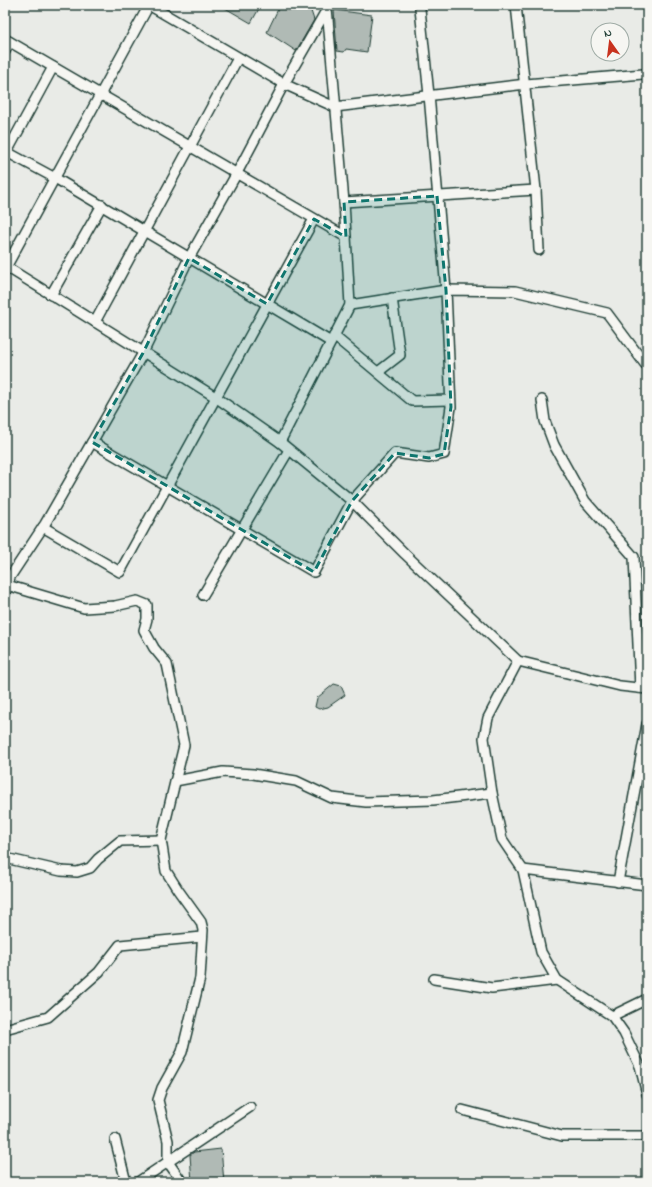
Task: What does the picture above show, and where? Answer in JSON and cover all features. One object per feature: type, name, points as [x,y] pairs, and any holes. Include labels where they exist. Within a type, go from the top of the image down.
[{"type":"street","points":[[542,400],[545,421],[554,445],[585,501],[634,557],[644,689],[620,686],[518,662],[352,501],[280,442],[216,398],[95,322],[5,268],[149,5],[284,84],[335,107],[526,84],[643,74]]},
{"type":"street","points":[[516,5],[526,84],[536,190],[539,250]]},
{"type":"street","points":[[182,1182],[168,1162],[168,1141],[158,1100],[162,1088],[182,1052],[200,978],[202,937],[201,922],[166,871],[161,840],[184,745],[167,664],[154,648],[144,630],[147,619],[147,605],[137,601],[115,606],[84,608],[6,589],[10,578],[43,527],[143,352],[189,258],[238,173],[284,84],[327,7]]},
{"type":"street","points":[[280,442],[350,305],[344,202],[327,7]]},
{"type":"street","points":[[92,442],[314,572],[352,501],[395,453],[429,458],[444,454],[450,400],[446,290],[437,196],[430,95],[420,9]]},
{"type":"street","points":[[5,51],[7,40],[346,237]]},
{"type":"street","points":[[95,322],[238,58]]},
{"type":"street","points":[[53,67],[6,151],[55,178],[267,304],[333,339],[378,372],[412,401],[450,400]]},
{"type":"street","points":[[344,202],[536,190]]},
{"type":"street","points":[[51,295],[102,206]]},
{"type":"street","points":[[43,527],[120,572],[314,219]]},
{"type":"street","points":[[350,305],[446,290],[515,291],[607,313],[647,365]]},
{"type":"street","points":[[378,372],[400,355],[392,298]]},
{"type":"street","points":[[203,595],[289,450]]},
{"type":"street","points":[[518,662],[488,718],[484,738],[492,794],[502,839],[523,870],[541,952],[557,980],[612,1016],[624,1034],[640,1066],[647,1094]]},
{"type":"street","points":[[618,882],[647,724]]},
{"type":"street","points":[[175,781],[223,772],[253,774],[296,781],[332,798],[366,802],[433,800],[492,794]]},
{"type":"street","points":[[5,858],[61,871],[77,872],[90,868],[98,859],[120,841],[161,840]]},
{"type":"street","points":[[523,870],[647,885]]},
{"type":"street","points":[[5,1030],[48,1017],[99,972],[120,945],[202,937]]},
{"type":"street","points":[[434,979],[492,988],[557,980]]},
{"type":"street","points":[[612,1016],[647,999]]},
{"type":"street","points":[[138,1182],[250,1107]]},
{"type":"street","points":[[462,1110],[562,1136],[647,1136]]},
{"type":"street","points":[[115,1139],[126,1182]]},
{"type":"highlighted area","points":[[437,196],[446,290],[451,407],[444,454],[429,458],[395,453],[352,501],[314,572],[92,442],[143,353],[189,258],[267,304],[314,219],[346,237],[344,202]]},
{"type":"building","points":[[220,5],[261,5],[251,23]]},
{"type":"building","points":[[280,5],[301,5],[311,11],[314,20],[296,51],[267,32]]},
{"type":"building","points":[[334,10],[372,15],[367,52],[346,49],[344,52],[337,51]]},
{"type":"building","points":[[334,684],[341,686],[345,695],[328,707],[319,709],[315,707],[317,698]]},
{"type":"building","points":[[221,1149],[224,1182],[192,1182],[190,1155],[194,1152]]}]
